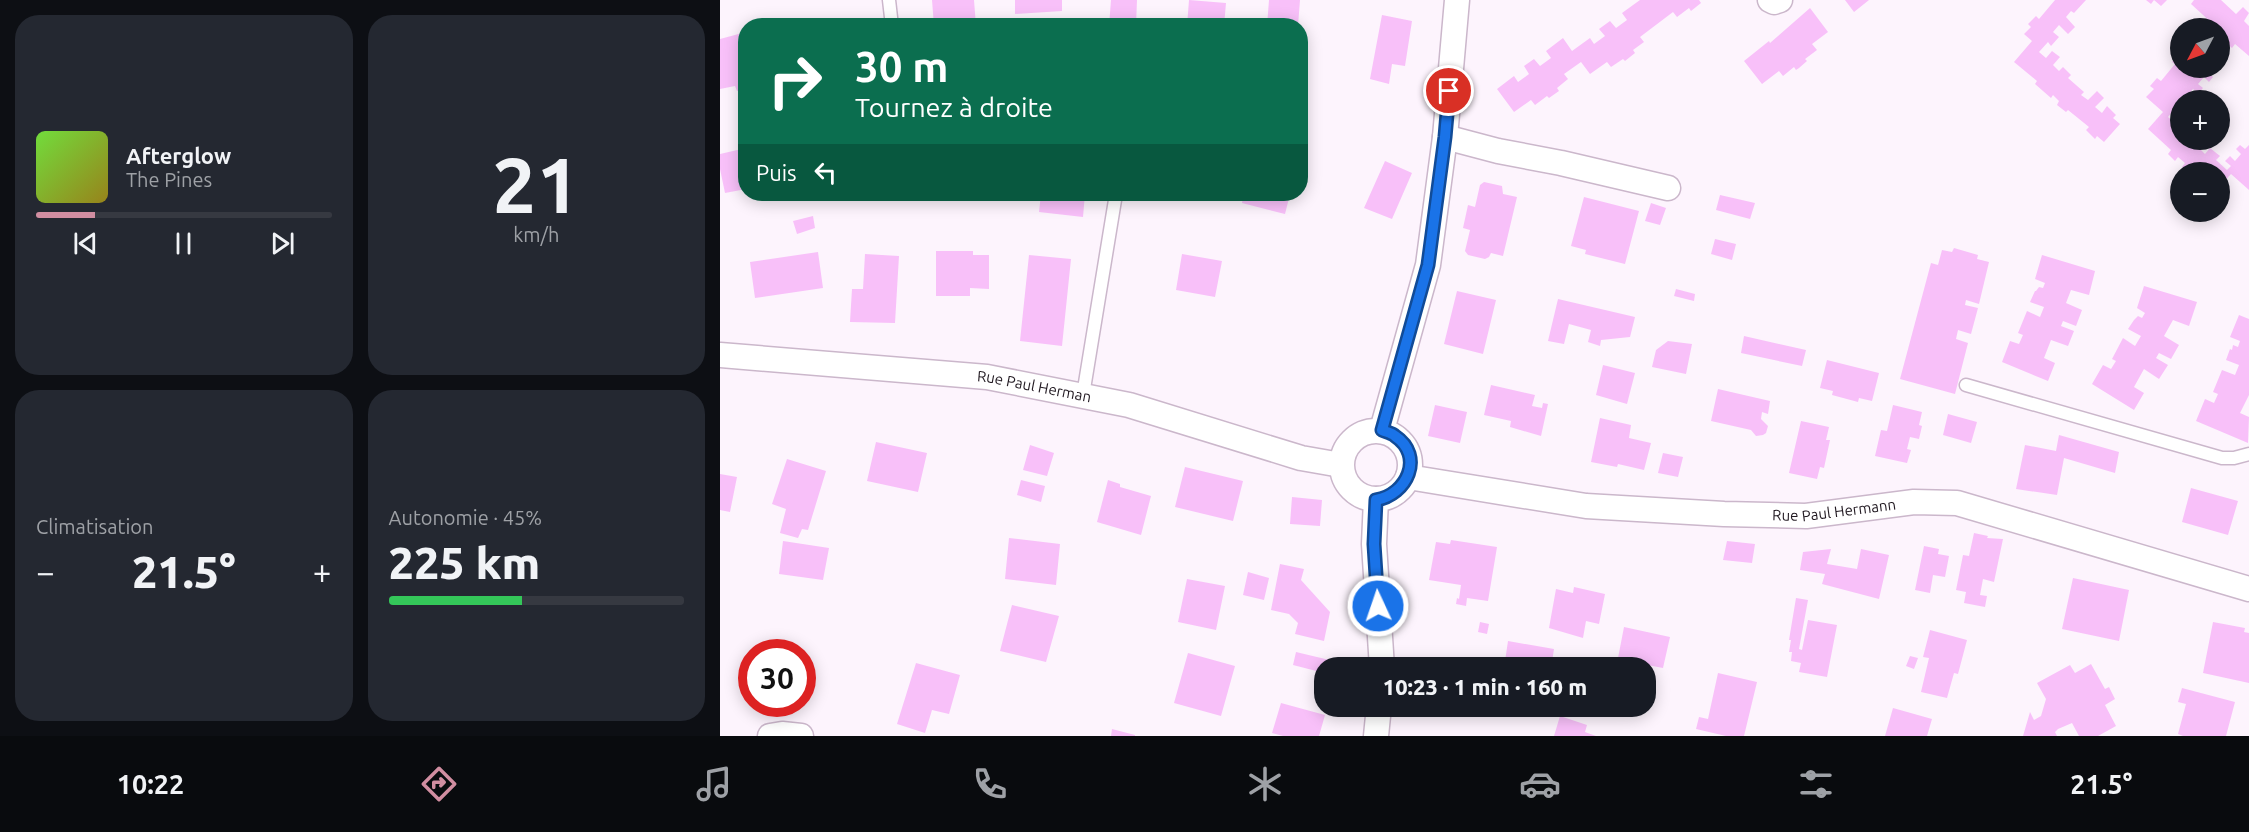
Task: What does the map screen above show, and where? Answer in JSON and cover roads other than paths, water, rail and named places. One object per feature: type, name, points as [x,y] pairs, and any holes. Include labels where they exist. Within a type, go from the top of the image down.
[{"type":"street","points":[[1382,430],[1428,265],[1445,137],[1457,0]]},
{"type":"street","points":[[1770,0],[1774,2],[1780,0]]},
{"type":"street","points":[[1445,137],[1668,189]]},
{"type":"street","name":"Rue Paul Herman","points":[[720,355],[987,377],[1129,405],[1301,458],[1341,465]]},
{"type":"street","points":[[1382,430],[1396,436],[1406,448],[1410,462],[1408,477],[1403,486],[1386,498],[1376,500],[1362,497],[1351,489],[1344,478],[1341,465],[1344,450],[1353,438],[1367,431],[1382,430]]},
{"type":"street","name":"Rue Paul Hermann","points":[[1408,477],[1586,506],[1724,514],[1806,516],[1914,502],[1957,504],[2249,589]]},
{"type":"street","points":[[1376,500],[1374,544],[1381,657]]},
{"type":"street","points":[[1376,736],[1378,717]]},
{"type":"street","points":[[770,736],[782,734],[801,736]]},
{"type":"lane","points":[[889,0],[891,18]]},
{"type":"lane","points":[[1083,396],[1115,201]]},
{"type":"lane","points":[[1966,385],[2222,458],[2249,454]]}]
